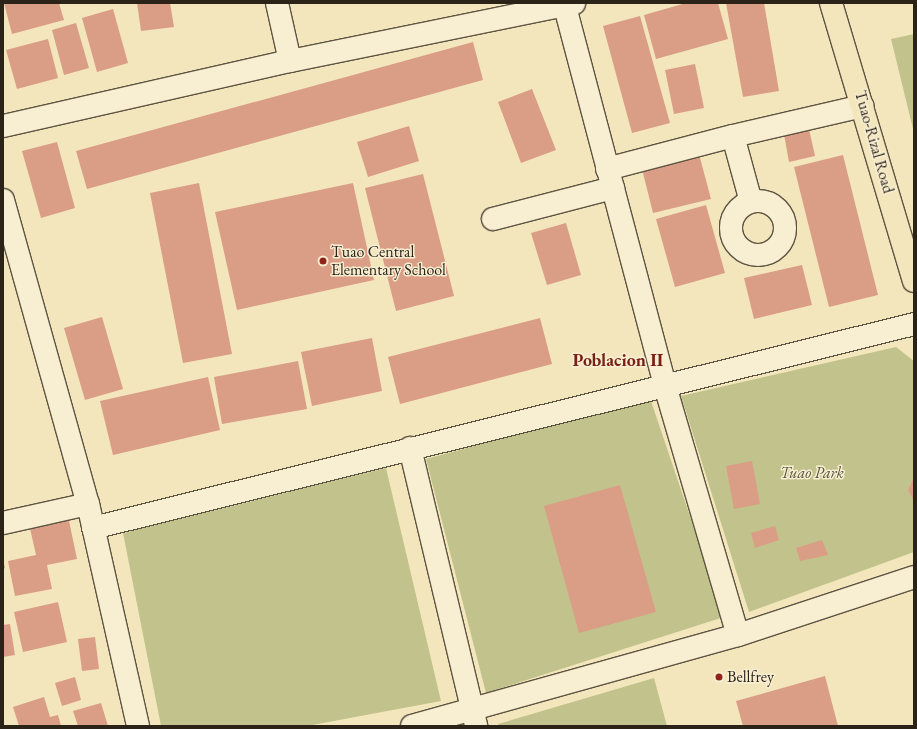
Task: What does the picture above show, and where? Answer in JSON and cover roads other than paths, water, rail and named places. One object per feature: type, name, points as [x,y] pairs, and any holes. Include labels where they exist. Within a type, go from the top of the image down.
[{"type":"main road","name":"Tuao-Rizal Road","points":[[832,3],[914,281]]},
{"type":"street","points":[[276,3],[290,61]]},
{"type":"street","points":[[3,126],[290,61],[568,4],[610,178],[665,386],[738,635]]},
{"type":"street","points":[[493,219],[733,136],[863,106]]},
{"type":"street","points":[[733,136],[751,202]]},
{"type":"street","points":[[3,200],[88,504],[138,726]]},
{"type":"street","points":[[93,528],[914,324]]},
{"type":"street","points":[[410,448],[474,718]]},
{"type":"street","points":[[3,523],[88,504]]},
{"type":"street","points":[[412,726],[474,718],[738,635],[914,577]]},
{"type":"place","name":"Tuao Central Elementary School","points":[[323,261]]},
{"type":"place","name":"Bellfrey","points":[[719,677]]},
{"type":"district","name":"Poblacion II","points":[[618,360]]},
{"type":"park label","name":"Tuao Park","points":[[812,473]]}]
